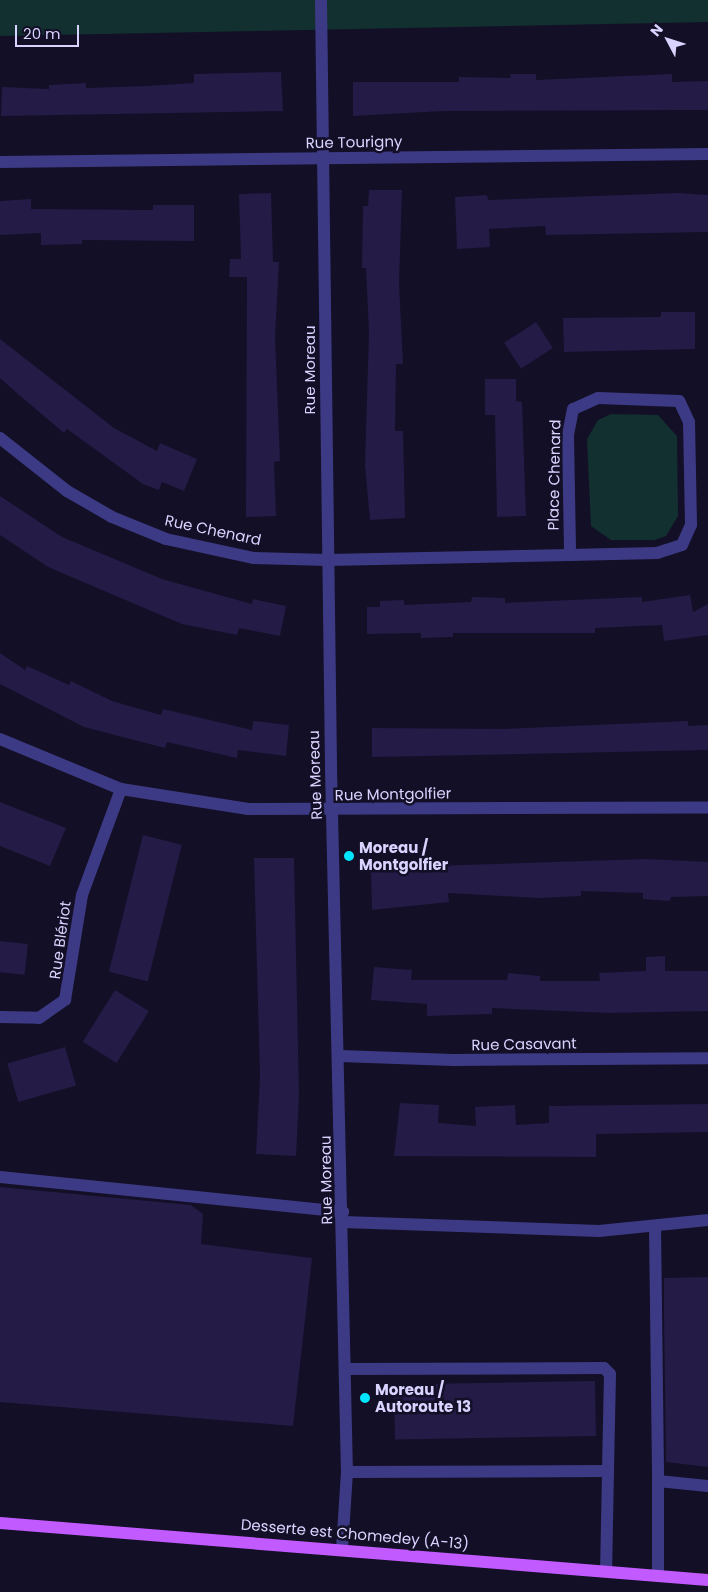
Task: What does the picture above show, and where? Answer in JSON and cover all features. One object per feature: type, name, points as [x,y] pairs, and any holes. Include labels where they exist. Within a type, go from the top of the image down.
[{"type":"main road","name":"Desserte est Chomedey (A-13)","points":[[0,1523],[342,1549],[708,1580]]},
{"type":"street","name":"Rue Moreau","points":[[321,0],[325,158],[328,560],[340,1056],[347,1472],[342,1549]]},
{"type":"street","name":"Rue Tourigny","points":[[0,162],[708,154]]},
{"type":"street","name":"Place Chenard","points":[[328,560],[570,555],[666,552],[682,545],[691,525],[690,430],[686,409],[678,401],[598,398],[572,409],[568,435],[570,555]]},
{"type":"street","name":"Rue Chenard","points":[[0,438],[74,496],[166,539],[254,558],[328,560]]},
{"type":"street","name":"Rue Montgolfier","points":[[0,739],[121,789],[215,806],[333,811],[708,807]]},
{"type":"street","name":"Rue Blériot","points":[[0,1016],[39,1018],[65,1000],[82,896],[121,789]]},
{"type":"street","name":"Rue Casavant","points":[[340,1056],[453,1060],[708,1058]]},
{"type":"street","points":[[0,1177],[343,1217],[599,1231],[708,1220]]},
{"type":"street","points":[[655,1226],[658,1576]]},
{"type":"street","points":[[345,1369],[604,1368],[610,1374],[606,1571]]},
{"type":"street","points":[[347,1472],[608,1471]]},
{"type":"street","points":[[658,1482],[708,1486]]},
{"type":"green space","points":[[0,0],[708,0],[708,22],[0,36]]},
{"type":"green space","points":[[611,414],[658,415],[677,436],[678,516],[666,536],[655,540],[611,540],[591,526],[587,439],[598,420]]},
{"type":"building","points":[[281,72],[283,111],[1,116],[2,87],[49,89],[49,85],[86,83],[86,88],[146,86],[194,83],[194,74]]},
{"type":"building","points":[[510,74],[536,74],[536,80],[672,74],[672,82],[708,81],[708,110],[443,111],[353,116],[353,82],[459,82],[459,77],[511,78]]},
{"type":"building","points":[[369,190],[402,190],[399,283],[403,364],[396,364],[395,431],[403,431],[405,518],[370,520],[365,465],[369,332],[366,268],[362,268],[363,206],[368,206]]},
{"type":"building","points":[[271,193],[273,262],[279,262],[275,336],[280,461],[274,462],[276,516],[246,517],[247,277],[229,277],[230,259],[241,259],[239,194]]},
{"type":"building","points":[[678,193],[708,195],[708,232],[546,235],[545,226],[489,229],[490,247],[457,249],[455,197],[487,195],[488,200]]},
{"type":"building","points":[[31,199],[31,209],[153,210],[153,205],[194,205],[194,241],[82,240],[82,244],[41,245],[41,233],[0,235],[0,201]]},
{"type":"building","points":[[661,312],[695,312],[695,349],[564,352],[563,318],[661,317]]},
{"type":"building","points":[[536,322],[553,348],[521,369],[504,343]]},
{"type":"building","points":[[0,339],[114,428],[157,451],[160,443],[197,459],[184,491],[162,482],[159,490],[143,484],[67,429],[64,433],[0,378]]},
{"type":"building","points":[[485,379],[516,379],[516,401],[522,402],[526,516],[497,517],[495,415],[485,415]]},
{"type":"building","points":[[0,496],[62,537],[162,579],[252,604],[253,599],[286,606],[280,636],[239,628],[237,635],[182,624],[48,567],[0,535]]},
{"type":"building","points":[[690,595],[693,612],[708,604],[708,635],[664,641],[662,625],[595,628],[595,633],[453,633],[453,637],[421,638],[421,633],[367,634],[367,607],[380,607],[380,601],[404,600],[404,605],[471,602],[472,597],[505,598],[505,603],[642,597],[642,602]]},
{"type":"building","points":[[0,653],[25,670],[27,666],[69,685],[71,681],[112,701],[161,715],[163,709],[252,730],[253,721],[289,725],[286,756],[238,750],[237,758],[167,742],[165,748],[84,727],[0,684]]},
{"type":"building","points":[[688,721],[688,726],[708,725],[708,750],[372,757],[372,728],[505,729]]},
{"type":"building","points":[[0,802],[66,828],[50,866],[0,846]]},
{"type":"building","points":[[143,835],[182,845],[148,981],[109,972]]},
{"type":"building","points":[[254,858],[294,858],[299,1096],[296,1156],[256,1154],[260,1077]]},
{"type":"building","points":[[646,859],[708,862],[708,896],[671,897],[670,901],[643,899],[643,893],[581,891],[581,896],[538,898],[448,893],[449,902],[372,910],[371,868]]},
{"type":"building","points":[[0,941],[28,944],[25,975],[0,972]]},
{"type":"building","points":[[665,956],[665,971],[708,971],[708,1011],[609,1013],[492,1008],[492,1014],[427,1016],[427,1004],[371,1000],[374,967],[412,970],[411,980],[507,980],[508,973],[540,976],[540,981],[600,981],[599,973],[646,971],[646,957]]},
{"type":"building","points":[[115,990],[149,1011],[117,1063],[83,1042]]},
{"type":"building","points":[[65,1047],[76,1085],[18,1102],[7,1064]]},
{"type":"building","points":[[400,1103],[439,1105],[438,1123],[476,1126],[475,1107],[515,1105],[516,1125],[549,1123],[549,1106],[708,1104],[708,1132],[596,1134],[596,1157],[394,1156]]},
{"type":"building","points":[[0,1187],[191,1205],[203,1214],[201,1244],[312,1258],[293,1426],[0,1402]]},
{"type":"building","points":[[708,1277],[708,1467],[666,1462],[664,1278]]},
{"type":"building","points":[[595,1381],[596,1436],[395,1439],[394,1385]]},
{"type":"place","name":"Moreau / Montgolfier","points":[[349,856]]},
{"type":"place","name":"Moreau / Autoroute 13","points":[[365,1398]]}]
